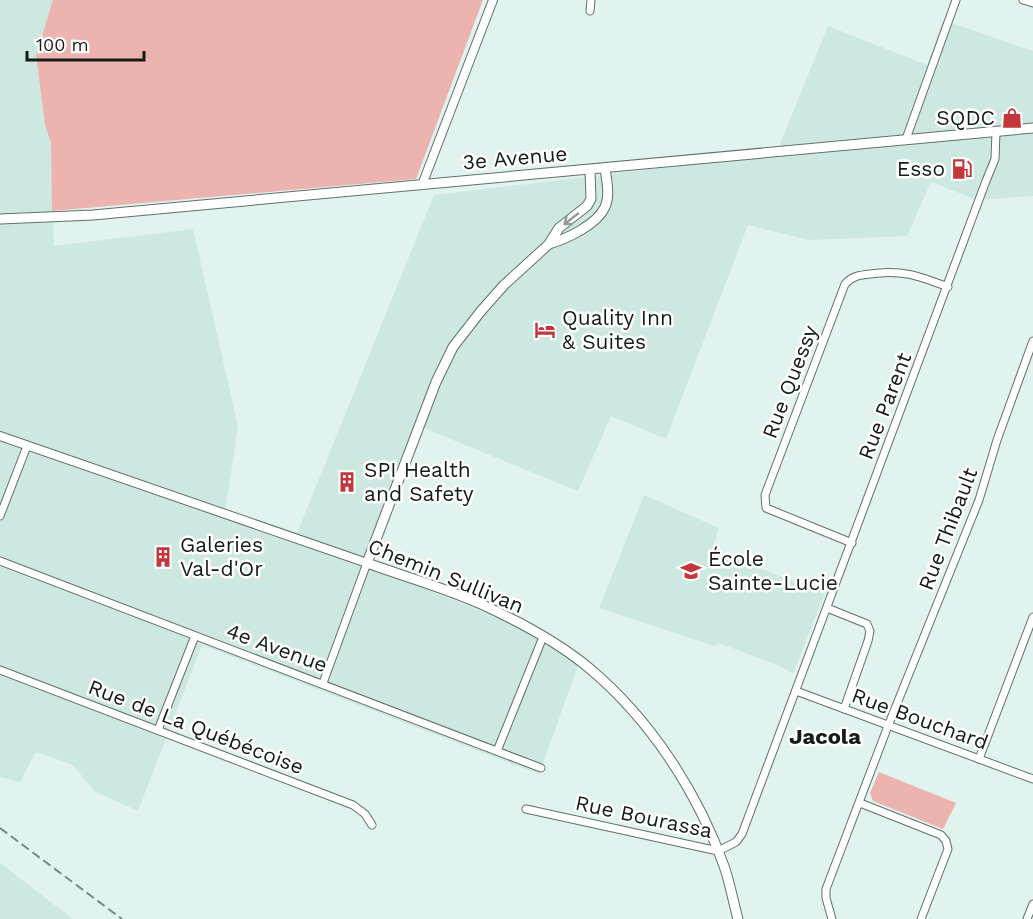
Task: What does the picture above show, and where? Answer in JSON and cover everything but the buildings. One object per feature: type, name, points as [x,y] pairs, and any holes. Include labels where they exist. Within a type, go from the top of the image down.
[{"type":"main road","name":"3e Avenue","points":[[0,219],[93,216],[1033,128]]},
{"type":"main road","points":[[549,244],[567,239],[600,215],[606,206],[605,169]]},
{"type":"main road","points":[[367,563],[436,382],[453,347],[504,285],[549,244],[559,228],[582,210],[591,199],[590,170]]},
{"type":"main road","name":"Chemin Sullivan","points":[[367,563],[482,605],[543,637],[588,667],[634,711],[661,747],[704,819],[724,868],[738,919]]},
{"type":"street","points":[[422,185],[493,0]]},
{"type":"street","points":[[591,0],[591,11]]},
{"type":"street","points":[[906,140],[956,0]]},
{"type":"street","points":[[1023,0],[1033,3]]},
{"type":"street","name":"Rue Parent","points":[[796,691],[995,159],[996,132]]},
{"type":"street","name":"Rue Quessy","points":[[852,543],[766,508],[765,495],[845,284],[855,276],[891,271],[948,287]]},
{"type":"street","name":"Rue Thibault","points":[[832,919],[826,889],[888,726],[980,500],[997,440],[1033,341]]},
{"type":"street","name":"Chemin Sullivan","points":[[0,436],[367,563]]},
{"type":"street","points":[[0,516],[27,446]]},
{"type":"street","name":"4e Avenue","points":[[0,561],[541,768]]},
{"type":"street","points":[[323,683],[367,563]]},
{"type":"street","points":[[827,608],[867,624],[870,631],[844,709]]},
{"type":"street","points":[[979,759],[1033,617]]},
{"type":"street","points":[[158,730],[195,636]]},
{"type":"street","points":[[497,751],[543,637]]},
{"type":"street","name":"Rue de La Québécoise","points":[[0,670],[353,805],[365,814],[372,825]]},
{"type":"street","name":"Rue Bouchard","points":[[796,691],[1033,779]]},
{"type":"street","name":"Rue Bourassa","points":[[526,810],[718,851],[736,842],[742,834],[796,691]]},
{"type":"street","points":[[860,803],[941,835],[946,841],[948,849],[921,919]]},
{"type":"street","points":[[1027,919],[1033,904]]},
{"type":"shaded area","points":[[0,0],[53,0],[36,55],[45,125],[51,143],[54,246],[193,229],[238,426],[224,519],[293,543],[434,195],[776,154],[828,26],[927,65],[943,20],[1033,51],[1033,196],[977,200],[931,182],[907,236],[809,240],[748,225],[666,439],[611,416],[578,491],[416,425],[363,564],[531,631],[579,663],[539,774],[202,645],[138,811],[94,791],[73,765],[36,752],[20,782],[0,777]]},
{"type":"shaded area","points":[[53,0],[483,0],[416,179],[52,211],[51,143],[45,125],[36,55]]},
{"type":"shaded area","name":"École Sainte-Lucie","points":[[644,495],[719,528],[712,550],[825,593],[793,674],[780,666],[719,643],[714,646],[599,608]]},
{"type":"shaded area","points":[[879,772],[956,803],[943,829],[873,801],[870,793]]},
{"type":"shaded area","points":[[0,863],[73,919],[0,919]]},
{"type":"railway","points":[[0,828],[122,919]]},
{"type":"place","name":"SQDC","points":[[1012,118]]},
{"type":"place","name":"Esso","points":[[962,169]]},
{"type":"place","name":"Quality Inn & Suites","points":[[545,330]]},
{"type":"place","name":"SPI Health and Safety","points":[[347,482]]},
{"type":"place","name":"Galeries Val-d'Or","points":[[163,557]]},
{"type":"place","name":"École Sainte-Lucie","points":[[691,571]]},
{"type":"district","name":"Jacola","points":[[825,736]]}]
